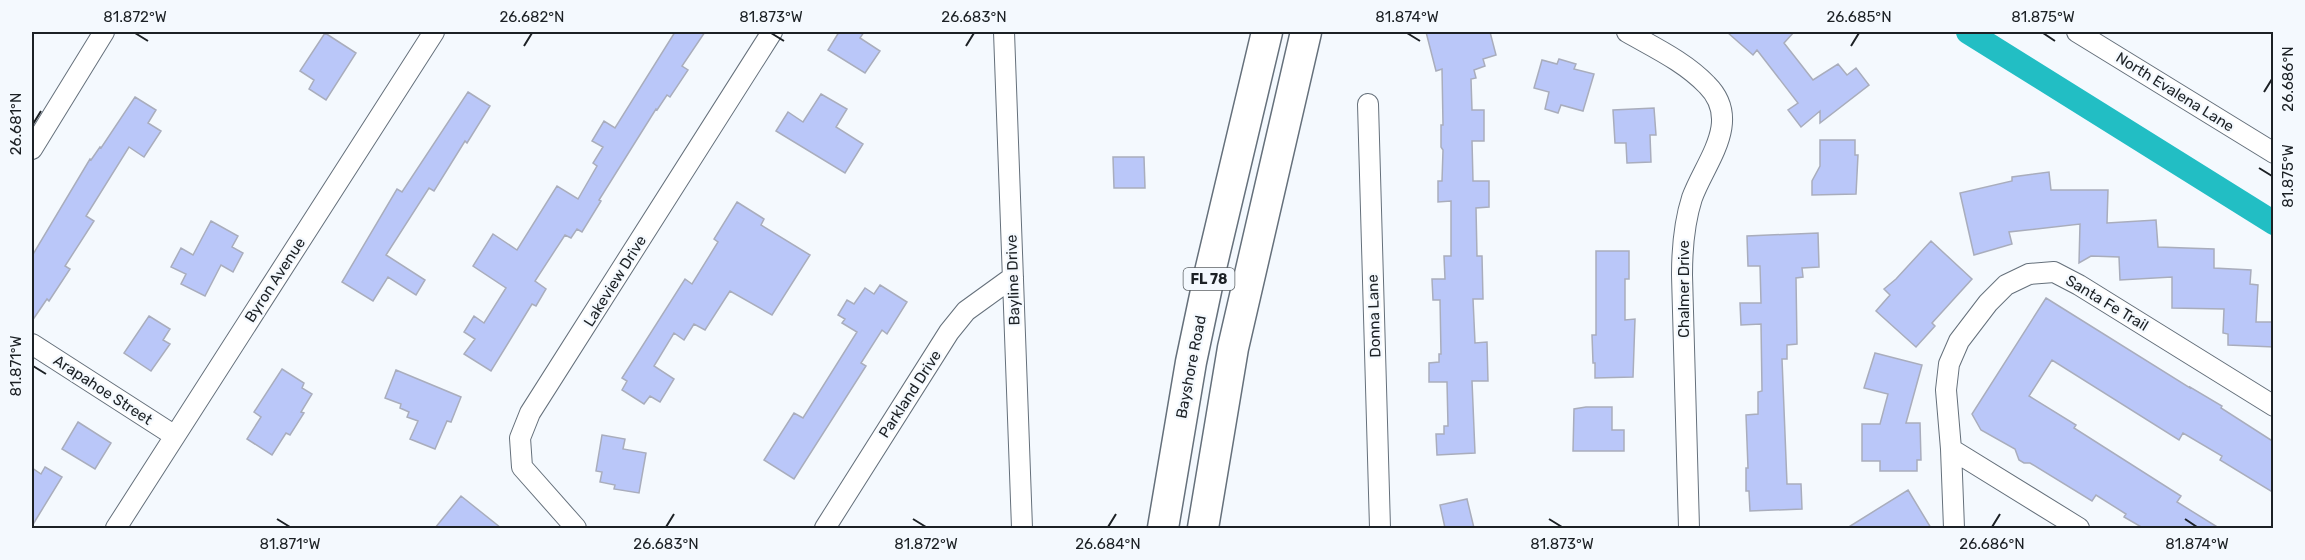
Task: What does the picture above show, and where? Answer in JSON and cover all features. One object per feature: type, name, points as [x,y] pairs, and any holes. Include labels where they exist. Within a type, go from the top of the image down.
[{"type":"main road","name":"Bayshore Road","points":[[1163,528],[1191,362],[1267,32]]},
{"type":"main road","name":"FL 78","points":[[1203,528],[1233,348],[1306,32]]},
{"type":"street","points":[[32,148],[104,32]]},
{"type":"street","name":"Byron Avenue","points":[[116,528],[434,32]]},
{"type":"street","name":"Lakeview Drive","points":[[576,528],[522,467],[520,438],[530,413],[772,32]]},
{"type":"street","name":"Bayline Drive","points":[[1004,32],[1022,528]]},
{"type":"street","name":"Chalmer Drive","points":[[1628,32],[1684,65],[1709,86],[1723,110],[1720,137],[1692,198],[1683,242],[1689,528]]},
{"type":"street","name":"North Evalena Lane","points":[[2076,32],[2274,153]]},
{"type":"street","name":"Donna Lane","points":[[1368,104],[1380,528]]},
{"type":"street","name":"Santa Fe Trail","points":[[1954,528],[1946,390],[1949,364],[1959,341],[1988,303],[2006,285],[2029,274],[2054,272],[2079,285],[2274,406]]},
{"type":"street","name":"Parkland Drive","points":[[825,528],[950,332],[966,311],[1013,277]]},
{"type":"street","name":"Arapahoe Street","points":[[32,344],[175,436]]},
{"type":"street","points":[[1951,449],[2079,528]]},
{"type":"building","points":[[675,32],[705,32],[682,66],[688,70],[670,97],[667,95],[656,109],[599,200],[601,201],[582,232],[577,229],[571,238],[565,235],[535,281],[546,289],[536,306],[532,304],[491,371],[464,354],[475,339],[464,332],[474,316],[484,323],[506,288],[473,266],[493,234],[517,250],[557,186],[578,199],[597,166],[593,163],[603,147],[592,141],[604,121],[615,128]]},
{"type":"building","points":[[839,32],[864,32],[860,38],[880,51],[865,73],[828,50]]},
{"type":"building","points":[[1426,32],[1490,32],[1496,55],[1483,59],[1485,66],[1474,70],[1476,78],[1471,79],[1472,110],[1484,110],[1484,141],[1472,141],[1473,181],[1489,181],[1489,207],[1476,208],[1477,256],[1482,256],[1483,299],[1473,299],[1475,343],[1487,342],[1488,381],[1472,381],[1475,453],[1437,455],[1436,434],[1444,434],[1444,426],[1448,426],[1447,382],[1429,382],[1429,363],[1439,362],[1439,354],[1441,354],[1440,300],[1433,300],[1432,279],[1445,279],[1444,256],[1451,256],[1451,201],[1438,202],[1438,181],[1442,181],[1443,150],[1441,147],[1442,69],[1436,71]]},
{"type":"building","points":[[1727,32],[1794,32],[1784,43],[1813,80],[1838,64],[1847,75],[1856,68],[1869,85],[1820,123],[1820,111],[1801,127],[1788,110],[1798,103],[1757,50],[1753,55]]},
{"type":"building","points":[[325,33],[356,53],[326,100],[309,89],[314,80],[300,71]]},
{"type":"building","points":[[1559,59],[1576,64],[1574,69],[1594,74],[1583,111],[1561,105],[1558,113],[1545,109],[1549,92],[1534,88],[1542,60],[1557,64]]},
{"type":"building","points":[[468,92],[490,106],[434,191],[429,188],[386,255],[425,280],[416,295],[388,277],[373,301],[342,282],[397,189],[402,192]]},
{"type":"building","points":[[821,94],[847,109],[836,127],[863,144],[845,173],[776,131],[788,112],[803,122]]},
{"type":"building","points":[[135,97],[156,110],[148,123],[161,131],[144,157],[129,147],[86,216],[94,221],[65,266],[70,269],[49,301],[47,299],[32,321],[32,256],[90,159],[101,148]]},
{"type":"building","points":[[1654,108],[1656,135],[1650,135],[1651,162],[1627,163],[1626,143],[1615,143],[1613,110]]},
{"type":"building","points":[[1820,140],[1855,140],[1855,155],[1858,155],[1856,194],[1812,195],[1812,181],[1820,166]]},
{"type":"building","points":[[1113,157],[1144,157],[1145,188],[1114,188]]},
{"type":"building","points":[[2049,172],[2051,190],[2108,190],[2107,223],[2156,220],[2158,247],[2214,249],[2214,268],[2251,270],[2250,284],[2258,285],[2256,322],[2274,322],[2274,347],[2228,345],[2228,334],[2223,333],[2224,309],[2172,308],[2172,277],[2120,280],[2119,257],[2091,256],[2079,263],[2080,224],[2009,232],[2012,244],[1974,255],[1960,193],[2012,181],[2012,177]]},
{"type":"building","points":[[737,202],[764,219],[761,225],[810,255],[772,315],[730,291],[705,330],[694,324],[684,340],[674,333],[654,366],[674,379],[660,402],[650,396],[644,404],[622,390],[627,381],[622,378],[685,279],[692,284],[718,242],[714,239]]},
{"type":"building","points":[[211,221],[238,236],[232,247],[243,253],[233,272],[221,265],[205,296],[181,284],[186,274],[171,267],[181,248],[193,255]]},
{"type":"building","points":[[1818,233],[1819,267],[1802,268],[1803,277],[1796,278],[1797,344],[1787,345],[1787,359],[1782,359],[1787,484],[1801,484],[1802,509],[1750,511],[1749,491],[1746,491],[1746,468],[1748,468],[1746,415],[1758,414],[1758,392],[1762,391],[1761,324],[1741,325],[1740,303],[1761,303],[1760,266],[1748,266],[1747,236]]},
{"type":"building","points":[[1931,241],[1972,279],[1932,323],[1935,326],[1916,347],[1876,311],[1890,295],[1884,289]]},
{"type":"building","points":[[1596,251],[1629,251],[1629,279],[1625,279],[1625,320],[1635,319],[1633,377],[1595,378],[1592,335],[1596,335]]},
{"type":"building","points":[[880,285],[907,302],[887,334],[882,330],[861,363],[866,366],[794,479],[764,460],[794,413],[803,418],[857,332],[842,323],[845,319],[838,315],[847,300],[854,304],[865,288],[874,294]]},
{"type":"building","points":[[2046,298],[2222,406],[2221,408],[2274,442],[2274,493],[2220,460],[2222,456],[2183,433],[2179,440],[2052,360],[2029,396],[2076,425],[2074,428],[2181,496],[2177,502],[2219,528],[2143,528],[2124,517],[2126,514],[2096,495],[2092,501],[2030,463],[2019,460],[2015,449],[1981,430],[1972,414]]},
{"type":"building","points":[[149,316],[170,329],[163,340],[170,344],[151,371],[124,353]]},
{"type":"building","points":[[1875,353],[1922,365],[1906,423],[1920,423],[1921,460],[1917,460],[1917,471],[1880,471],[1880,461],[1862,461],[1862,424],[1880,424],[1888,394],[1864,388]]},
{"type":"building","points":[[282,369],[304,383],[302,388],[312,394],[301,412],[304,413],[290,435],[286,433],[272,455],[247,439],[261,417],[254,412]]},
{"type":"building","points":[[396,370],[461,397],[451,422],[447,421],[435,449],[410,439],[418,421],[407,417],[409,412],[400,408],[401,404],[385,398]]},
{"type":"building","points":[[1612,407],[1612,430],[1624,430],[1624,451],[1573,451],[1574,409]]},
{"type":"building","points":[[78,422],[111,443],[95,469],[62,449]]},
{"type":"building","points":[[602,435],[625,439],[623,449],[646,453],[639,493],[614,489],[615,485],[600,482],[602,472],[596,471]]},
{"type":"building","points":[[45,467],[62,477],[32,526],[32,468],[41,474]]},
{"type":"building","points":[[1908,490],[1931,528],[1847,528]]},
{"type":"building","points":[[461,496],[501,528],[435,528]]},
{"type":"building","points":[[1467,499],[1474,528],[1445,528],[1440,505]]},
{"type":"waterway","points":[[1968,32],[2274,223]]}]
